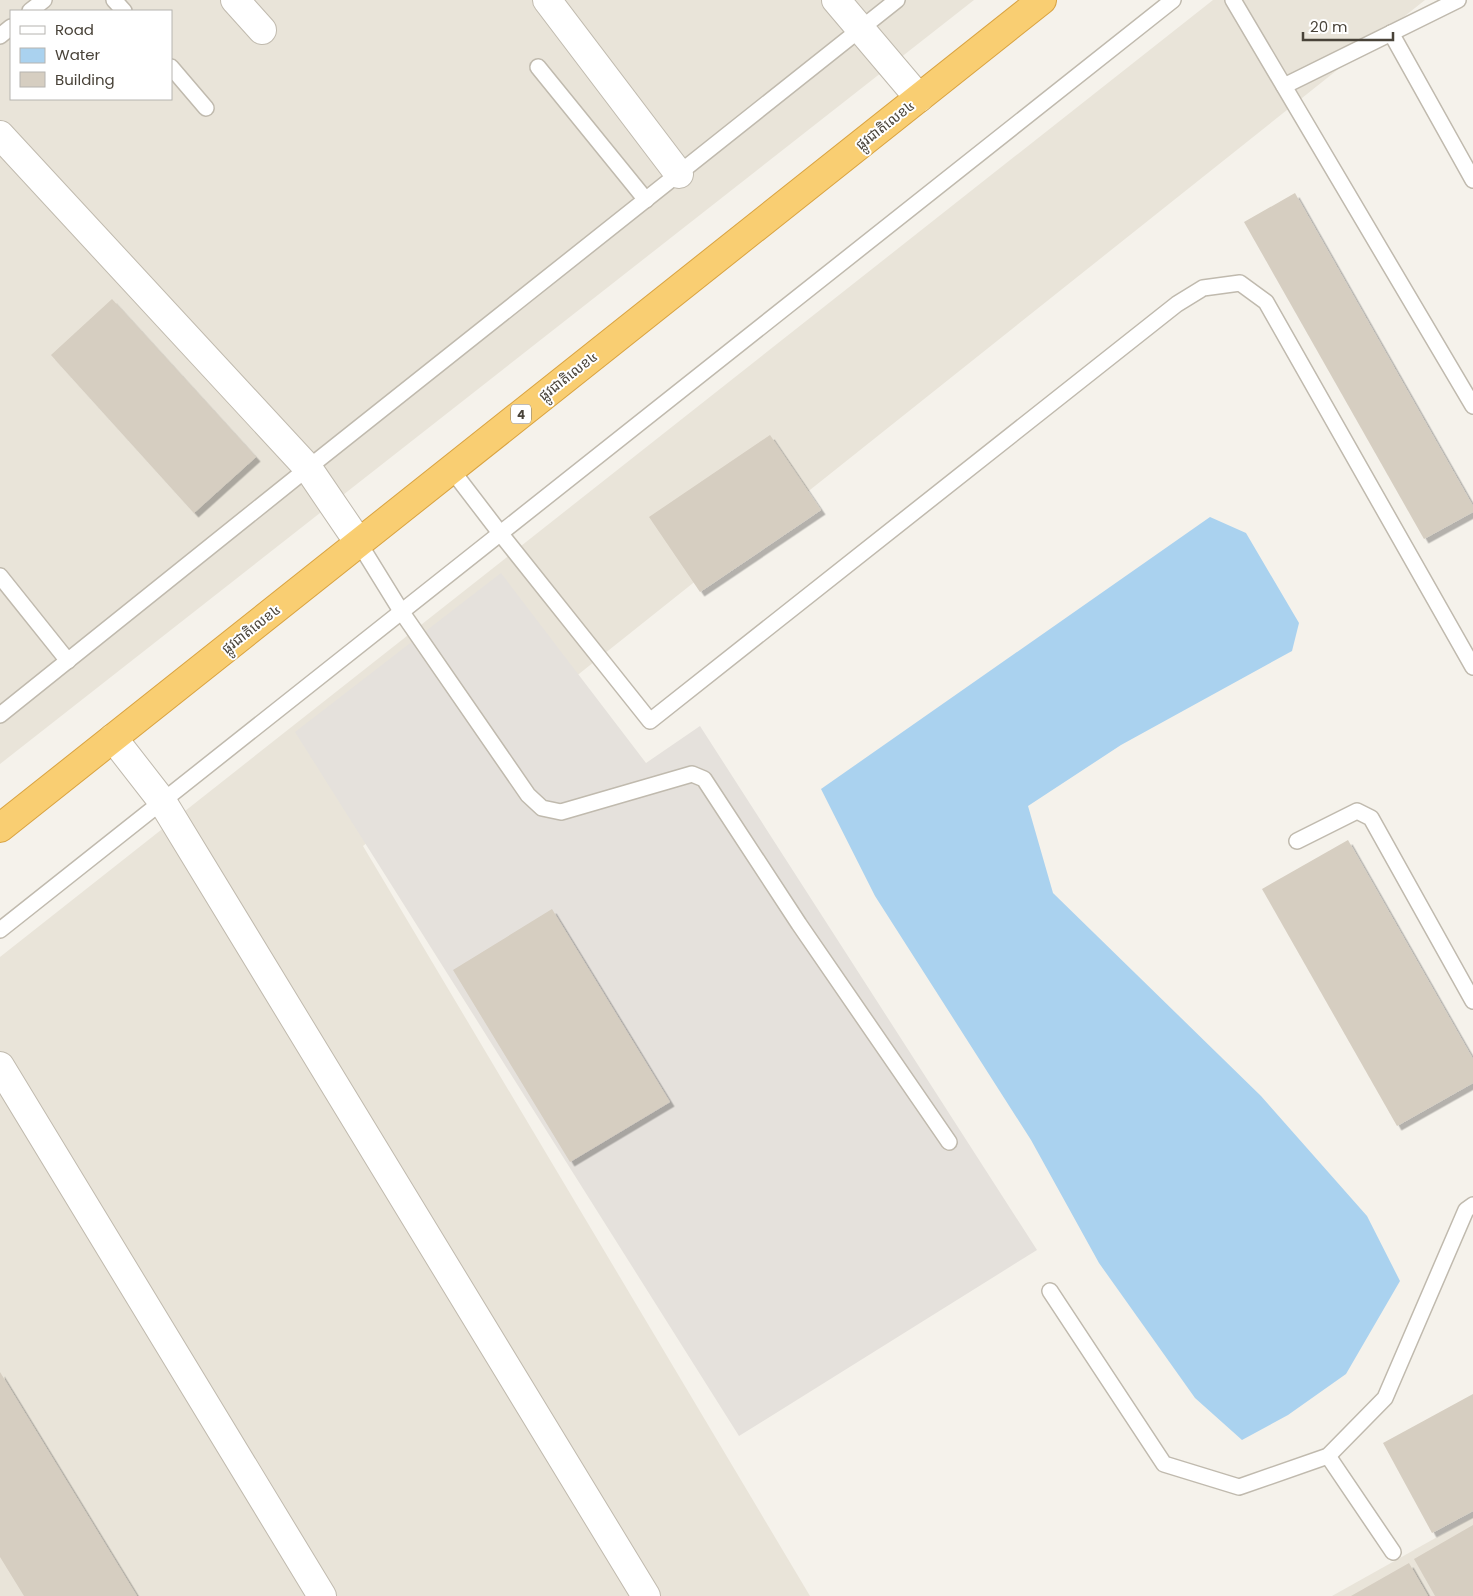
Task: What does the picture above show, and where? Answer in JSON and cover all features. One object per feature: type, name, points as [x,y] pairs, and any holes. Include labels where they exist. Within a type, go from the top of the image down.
[{"type":"highway","name":"ផ្លូវជាតិលេខ៤","points":[[0,828],[1042,0]]},
{"type":"street","points":[[235,0],[262,30]]},
{"type":"street","points":[[547,0],[679,174]]},
{"type":"street","points":[[836,0],[919,98]]},
{"type":"street","points":[[0,135],[308,468],[359,543]]},
{"type":"street","points":[[113,738],[162,801],[646,1596]]},
{"type":"street","points":[[0,1066],[322,1596]]},
{"type":"lane","points":[[31,10],[44,0]]},
{"type":"lane","points":[[114,0],[123,10]]},
{"type":"lane","points":[[0,716],[308,468],[897,0]]},
{"type":"lane","points":[[0,930],[1172,0]]},
{"type":"lane","points":[[1233,0],[1473,406]]},
{"type":"lane","points":[[1284,86],[1458,0]]},
{"type":"lane","points":[[0,36],[10,28]]},
{"type":"lane","points":[[1391,33],[1473,180]]},
{"type":"lane","points":[[538,67],[646,200]]},
{"type":"lane","points":[[172,68],[206,108]]},
{"type":"lane","points":[[452,469],[500,533],[650,721],[1177,304],[1203,288],[1240,283],[1266,302],[1473,667]]},
{"type":"lane","points":[[359,543],[402,611],[528,795],[542,808],[561,812],[692,774],[704,780],[805,932],[949,1142]]},
{"type":"lane","points":[[0,576],[68,661]]},
{"type":"lane","points":[[1297,841],[1357,811],[1371,818],[1473,1002]]},
{"type":"lane","points":[[1050,1291],[1164,1464],[1239,1487],[1328,1456],[1385,1398],[1466,1210],[1473,1205]]},
{"type":"lane","points":[[1328,1456],[1393,1552]]},
{"type":"shaded area","points":[[0,0],[974,0],[0,764]]},
{"type":"shaded area","points":[[1213,0],[1425,0],[363,846],[810,1596],[0,1596],[0,957]]},
{"type":"shaded area","points":[[501,573],[646,763],[700,726],[1037,1250],[739,1436],[295,732]]},
{"type":"shaded area","points":[[1473,1517],[1473,1596],[1332,1596]]},
{"type":"water","points":[[1210,517],[1246,533],[1299,623],[1292,651],[1121,745],[1028,806],[1053,893],[1261,1096],[1367,1216],[1400,1281],[1346,1374],[1288,1415],[1242,1440],[1195,1398],[1099,1263],[1031,1140],[875,896],[821,789]]},
{"type":"building","points":[[1295,193],[1473,506],[1473,512],[1424,539],[1244,222]]},
{"type":"building","points":[[112,299],[256,457],[194,513],[51,355]]},
{"type":"building","points":[[770,435],[821,510],[700,592],[649,517]]},
{"type":"building","points":[[1348,840],[1473,1059],[1473,1083],[1397,1126],[1262,889]]},
{"type":"building","points":[[552,909],[670,1102],[570,1162],[453,970]]},
{"type":"building","points":[[0,1372],[137,1596],[24,1596],[0,1557]]},
{"type":"building","points":[[1473,1394],[1473,1511],[1432,1533],[1383,1443]]},
{"type":"building","points":[[1473,1525],[1473,1596],[1435,1596],[1414,1559]]},
{"type":"building","points":[[1409,1563],[1428,1596],[1351,1596]]}]
